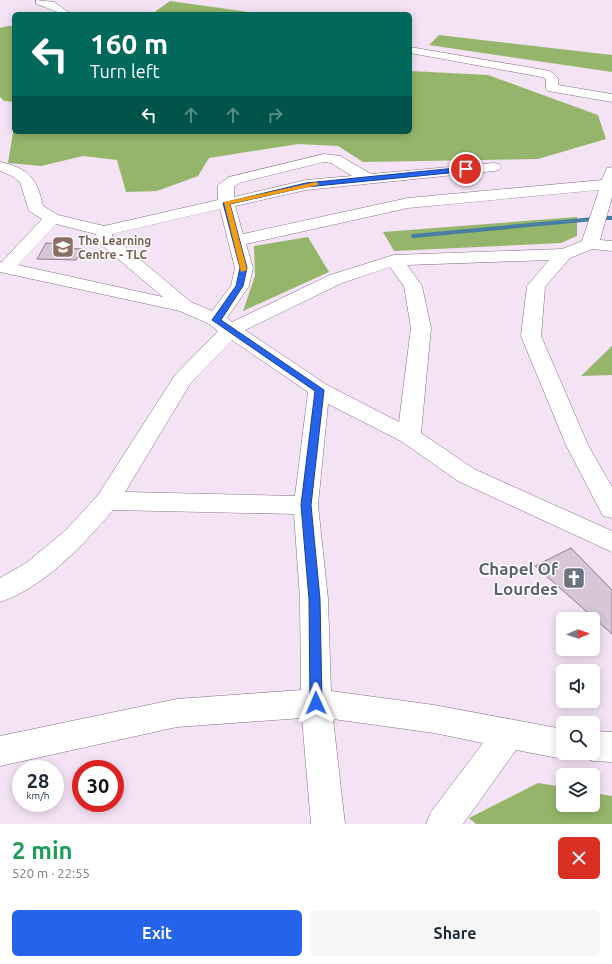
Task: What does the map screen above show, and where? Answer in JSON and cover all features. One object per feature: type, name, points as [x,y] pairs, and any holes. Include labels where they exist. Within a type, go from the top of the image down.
[{"type":"street","points":[[45,2],[67,11]]},
{"type":"street","points":[[412,50],[546,74],[552,78],[552,88],[612,98]]},
{"type":"street","points":[[0,591],[35,570],[70,542],[107,501],[182,380],[223,325],[240,286],[244,268],[226,203],[226,185],[234,180],[324,158],[335,159],[368,179]]},
{"type":"street","points":[[0,166],[17,172],[30,183],[35,208],[52,218],[104,231],[306,185],[494,167]]},
{"type":"street","points":[[236,241],[408,204],[610,176],[590,244]]},
{"type":"street","points":[[4,267],[52,218]]},
{"type":"street","points":[[104,231],[104,238],[184,306],[223,325],[320,390],[409,436],[466,475],[612,542]]},
{"type":"street","points":[[223,325],[336,279],[394,260],[564,254],[590,244],[612,246]]},
{"type":"street","points":[[564,254],[536,286],[531,336],[577,445],[612,509]]},
{"type":"street","points":[[394,260],[413,286],[421,328],[409,436]]},
{"type":"street","points":[[4,267],[163,303],[184,306]]},
{"type":"street","points":[[320,390],[306,505],[314,599],[316,703],[328,824]]},
{"type":"street","points":[[107,501],[306,505]]},
{"type":"street","points":[[0,751],[177,713],[316,703],[434,718],[556,743]]},
{"type":"street","points":[[443,824],[509,733]]},
{"type":"street","points":[[600,746],[612,747]]},
{"type":"green space","points":[[170,1],[250,12],[154,12]]},
{"type":"green space","points":[[12,26],[12,102],[4,101],[0,97],[0,28]]},
{"type":"green space","points":[[439,35],[612,55],[612,72],[429,45]]},
{"type":"green space","points":[[412,71],[488,75],[598,115],[606,139],[538,159],[363,162],[338,146],[298,144],[209,158],[198,176],[157,191],[126,192],[117,160],[83,156],[41,166],[8,163],[13,134],[412,134]]},
{"type":"green space","points":[[577,217],[577,236],[561,243],[394,251],[383,232]]},
{"type":"green space","points":[[308,237],[329,272],[243,311],[255,276],[254,246]]},
{"type":"green space","points":[[612,346],[612,375],[581,376]]},
{"type":"green space","points":[[538,783],[556,786],[556,812],[600,812],[600,794],[612,796],[612,824],[476,824],[469,818]]},
{"type":"building","points":[[46,243],[64,244],[62,248],[82,249],[76,260],[37,259]]},
{"type":"building","name":"Chapel Of Lourdes","points":[[571,548],[612,590],[612,634],[600,623],[600,612],[587,612],[535,566]]},
{"type":"waterway","points":[[602,218],[612,218]]},
{"type":"waterway","points":[[413,236],[594,219]]},
{"type":"slow traffic","points":[[243,270],[244,268],[226,203],[316,184]]},
{"type":"place","name":"The Learning Centre - TLC","points":[[63,247]]},
{"type":"place","name":"Chapel Of Lourdes","points":[[574,578]]},
{"type":"route","points":[[316,703],[314,599],[306,505],[320,390],[216,320],[240,286],[244,268],[226,203],[306,185],[466,169]]}]
